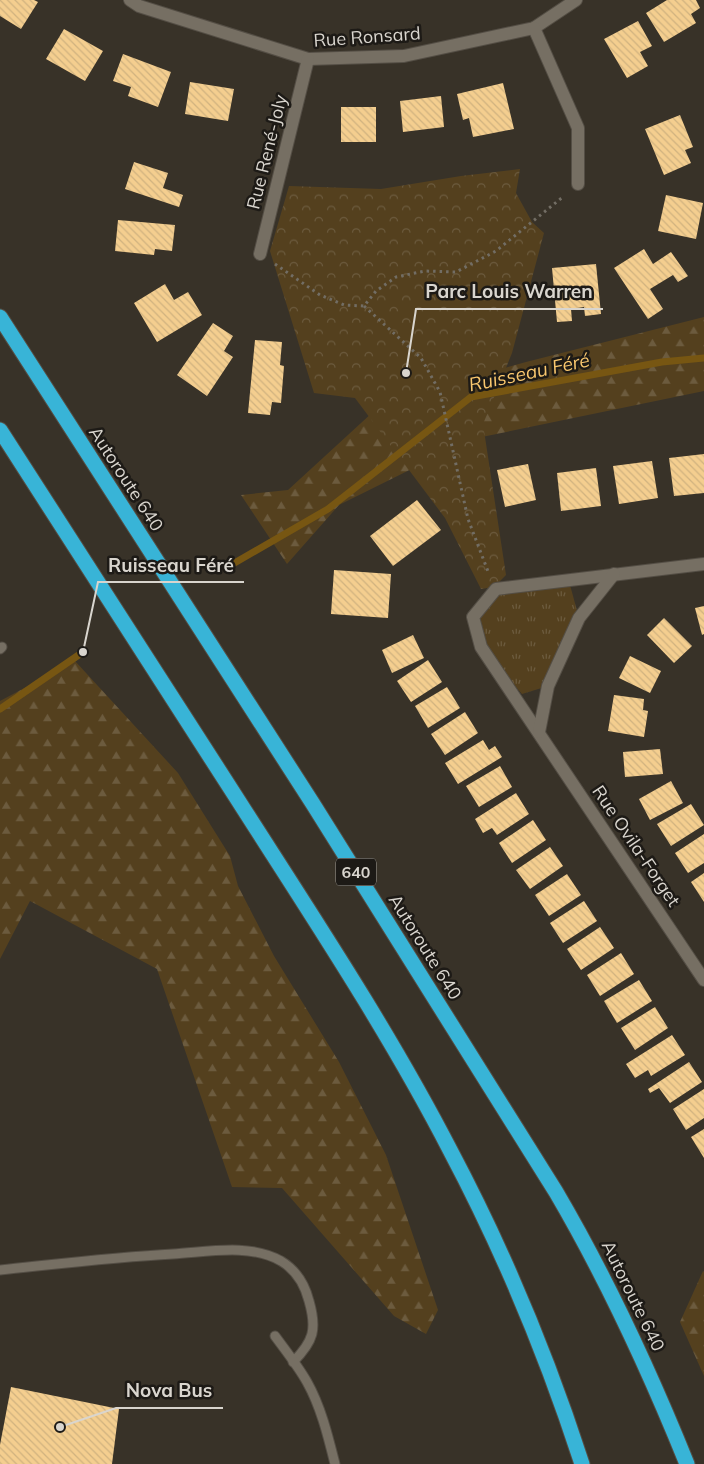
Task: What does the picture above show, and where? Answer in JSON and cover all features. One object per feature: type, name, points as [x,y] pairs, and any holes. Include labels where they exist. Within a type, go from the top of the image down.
[{"type":"highway","name":"Autoroute 640","points":[[0,317],[354,870],[556,1192],[594,1258],[628,1327],[668,1414],[687,1464]]},
{"type":"highway","points":[[0,430],[342,962],[414,1084],[467,1182],[504,1260],[557,1391],[582,1464]]},
{"type":"street","name":"Rue Ronsard","points":[[130,0],[139,6],[308,59],[404,56],[534,28],[576,0]]},
{"type":"street","points":[[534,28],[578,128],[578,184]]},
{"type":"street","name":"Rue René-Joly","points":[[260,254],[308,59]]},
{"type":"street","name":"Rue Ovila-Forget","points":[[704,564],[496,589],[473,616],[481,647],[704,980]]},
{"type":"street","points":[[539,732],[548,686],[579,618],[614,574]]},
{"type":"lane","points":[[0,1270],[116,1257],[228,1250],[266,1255],[281,1261],[293,1270],[309,1298],[313,1315],[310,1341],[293,1362]]},
{"type":"lane","points":[[275,1336],[306,1380],[315,1399],[335,1464]]},
{"type":"path","points":[[364,306],[376,291],[396,276],[424,271],[456,272],[496,251],[578,184]]},
{"type":"path","points":[[260,254],[320,295],[344,305],[364,306],[421,358],[440,392],[468,519],[491,579]]},
{"type":"green space","points":[[520,169],[516,193],[532,222],[544,233],[512,353],[483,424],[506,575],[494,587],[481,589],[445,518],[355,398],[314,393],[270,251],[289,186],[381,189]]},
{"type":"green space","points":[[704,317],[704,391],[472,439],[339,505],[287,564],[241,495],[288,490],[385,401],[526,362]]},
{"type":"green space","points":[[570,585],[579,618],[548,686],[522,694],[481,647],[473,617],[496,589]]},
{"type":"green space","points":[[75,661],[178,773],[230,856],[238,886],[274,956],[339,1062],[386,1155],[438,1310],[426,1334],[394,1316],[282,1188],[232,1187],[157,969],[30,901],[0,959],[0,701]]},
{"type":"green space","points":[[704,1272],[704,1376],[680,1322]]},
{"type":"building","points":[[0,0],[34,0],[38,2],[21,29],[0,16]]},
{"type":"building","points":[[667,0],[696,0],[700,8],[691,14],[696,23],[664,42],[646,13]]},
{"type":"building","points":[[638,21],[652,46],[640,52],[648,66],[627,78],[604,39]]},
{"type":"building","points":[[64,29],[103,51],[85,81],[46,59]]},
{"type":"building","points":[[123,54],[171,72],[158,107],[128,96],[131,87],[113,81]]},
{"type":"building","points":[[190,82],[234,89],[228,121],[185,114]]},
{"type":"building","points":[[503,83],[514,129],[473,137],[469,118],[463,120],[457,94]]},
{"type":"building","points":[[441,96],[444,127],[403,132],[400,101]]},
{"type":"building","points":[[341,107],[376,107],[376,142],[341,142]]},
{"type":"building","points":[[680,115],[693,147],[685,150],[691,163],[664,175],[645,129]]},
{"type":"building","points":[[134,162],[168,173],[163,188],[183,195],[179,207],[125,189]]},
{"type":"building","points":[[666,195],[703,203],[696,239],[658,231]]},
{"type":"building","points":[[118,220],[175,225],[172,251],[155,249],[154,255],[115,251]]},
{"type":"building","points":[[644,249],[653,264],[671,252],[688,276],[678,282],[673,275],[650,289],[663,309],[648,319],[614,268]]},
{"type":"building","points":[[596,264],[601,314],[585,316],[584,307],[571,309],[572,321],[557,322],[552,268]]},
{"type":"building","points":[[165,284],[174,300],[188,292],[202,315],[157,342],[134,303]]},
{"type":"building","points":[[213,323],[233,336],[224,351],[233,357],[207,396],[177,375]]},
{"type":"building","points":[[255,340],[282,342],[280,365],[284,366],[281,403],[272,402],[270,415],[248,413]]},
{"type":"building","points":[[704,454],[704,493],[674,496],[669,458]]},
{"type":"building","points":[[652,461],[658,498],[619,504],[613,466]]},
{"type":"building","points":[[528,464],[536,500],[505,507],[497,470]]},
{"type":"building","points":[[596,468],[601,506],[561,511],[557,473]]},
{"type":"building","points":[[417,500],[441,530],[393,566],[370,536]]},
{"type":"building","points":[[334,570],[391,574],[388,618],[331,614]]},
{"type":"building","points":[[704,606],[704,634],[702,635],[695,608]]},
{"type":"building","points":[[664,618],[692,646],[674,663],[647,635]]},
{"type":"building","points":[[413,635],[424,658],[392,673],[382,650]]},
{"type":"building","points":[[630,656],[661,671],[650,693],[619,678]]},
{"type":"building","points":[[428,660],[442,682],[411,702],[397,681]]},
{"type":"building","points":[[447,687],[460,708],[428,728],[415,706]]},
{"type":"building","points":[[614,695],[644,699],[643,710],[648,711],[644,737],[608,731]]},
{"type":"building","points":[[465,712],[478,733],[445,755],[431,734]]},
{"type":"building","points":[[483,740],[489,750],[495,746],[502,757],[458,784],[445,763]]},
{"type":"building","points":[[660,749],[663,774],[625,777],[623,752]]},
{"type":"building","points":[[500,766],[512,787],[479,807],[466,786]]},
{"type":"building","points":[[671,781],[683,803],[650,820],[639,799]]},
{"type":"building","points":[[516,793],[529,814],[497,835],[492,828],[483,833],[475,819]]},
{"type":"building","points":[[691,804],[704,825],[671,846],[657,824]]},
{"type":"building","points":[[533,820],[546,840],[512,863],[499,843]]},
{"type":"building","points":[[704,834],[704,863],[688,873],[675,853]]},
{"type":"building","points":[[550,847],[563,866],[530,889],[516,870]]},
{"type":"building","points":[[704,873],[704,902],[691,882]]},
{"type":"building","points":[[567,874],[581,895],[549,916],[535,895]]},
{"type":"building","points":[[584,901],[597,921],[563,943],[550,923]]},
{"type":"building","points":[[600,927],[614,948],[581,970],[567,949]]},
{"type":"building","points":[[621,953],[634,974],[600,996],[587,975]]},
{"type":"building","points":[[639,980],[652,1001],[617,1023],[604,1001]]},
{"type":"building","points":[[655,1007],[668,1028],[635,1050],[621,1028]]},
{"type":"building","points":[[672,1035],[685,1055],[651,1076],[648,1070],[635,1078],[626,1064]]},
{"type":"building","points":[[689,1062],[702,1082],[670,1103],[659,1088],[650,1093],[648,1089]]},
{"type":"building","points":[[704,1089],[704,1118],[686,1130],[673,1109]]},
{"type":"building","points":[[704,1129],[704,1158],[691,1137]]},
{"type":"building","points":[[11,1387],[119,1409],[112,1464],[0,1464],[0,1445]]},
{"type":"waterway","name":"Ruisseau Féré","points":[[231,565],[328,509],[471,397],[662,362],[704,358]]},
{"type":"waterway","name":"Ruisseau Féré","points":[[0,709],[83,652]]},
{"type":"place","name":"Parc Louis Warren","points":[[406,373]]},
{"type":"place","name":"Ruisseau Féré","points":[[83,652]]},
{"type":"place","name":"Nova Bus","points":[[60,1427]]}]
